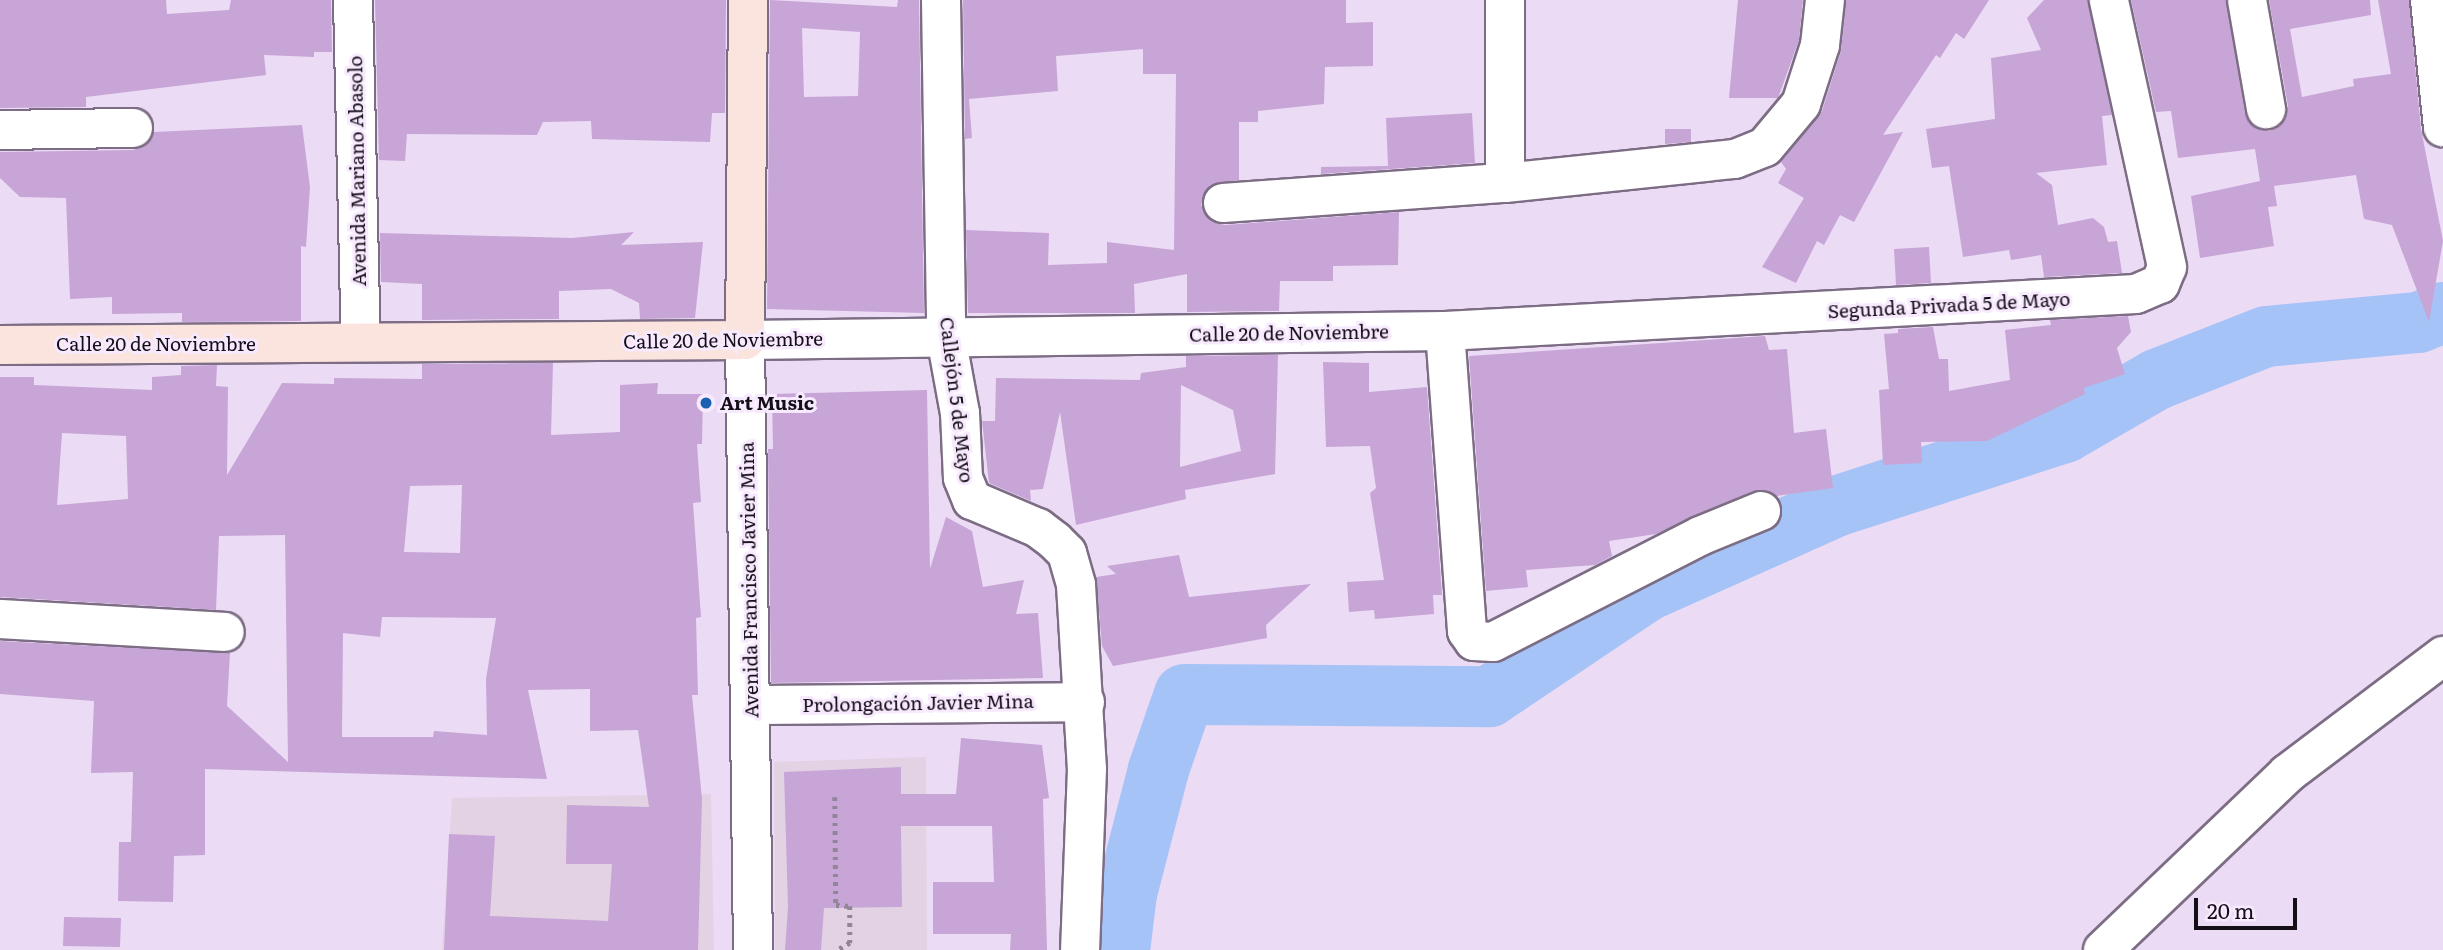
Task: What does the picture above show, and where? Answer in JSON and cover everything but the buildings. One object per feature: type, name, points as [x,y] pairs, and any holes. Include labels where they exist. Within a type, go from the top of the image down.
[{"type":"street","name":"Avenida Mariano Abasolo","points":[[354,0],[361,342]]},
{"type":"street","name":"Avenida Francisco Javier Mina","points":[[748,0],[745,340],[752,950]]},
{"type":"street","name":"Callejón 5 de Mayo","points":[[941,0],[946,337],[960,413],[963,478],[972,500],[1038,528],[1067,553],[1076,585],[1086,702],[1080,950]]},
{"type":"street","points":[[1505,0],[1506,183]]},
{"type":"street","points":[[1223,202],[1506,183],[1735,159],[1765,147],[1801,104],[1819,45],[1825,0]]},
{"type":"street","name":"Segunda Privada 5 de Mayo","points":[[1445,331],[2113,296],[2160,284],[2166,267],[2109,0]]},
{"type":"street","points":[[2247,0],[2266,109]]},
{"type":"street","points":[[2430,0],[2443,127]]},
{"type":"street","points":[[0,130],[133,128]]},
{"type":"street","name":"Calle 20 de Noviembre","points":[[0,345],[745,340],[1445,331]]},
{"type":"street","points":[[1445,331],[1466,631],[1474,641],[1493,642],[1700,536],[1762,511]]},
{"type":"street","points":[[0,619],[225,632]]},
{"type":"street","points":[[2103,950],[2287,774],[2443,656]]},
{"type":"street","name":"Prolongación Javier Mina","points":[[751,705],[1086,702]]},
{"type":"path","points":[[835,797],[836,905],[850,906],[849,943],[838,950]]},
{"type":"shaded area","points":[[926,757],[927,950],[775,950],[774,762]]},
{"type":"shaded area","points":[[711,794],[714,950],[442,950],[452,798]]},
{"type":"waterway","points":[[1119,950],[1126,893],[1158,769],[1184,694],[1489,696],[1645,591],[1835,506],[2064,432],[2156,379],[2266,336],[2418,322],[2443,312]]},
{"type":"place","name":"Art Music","points":[[706,403]]}]
